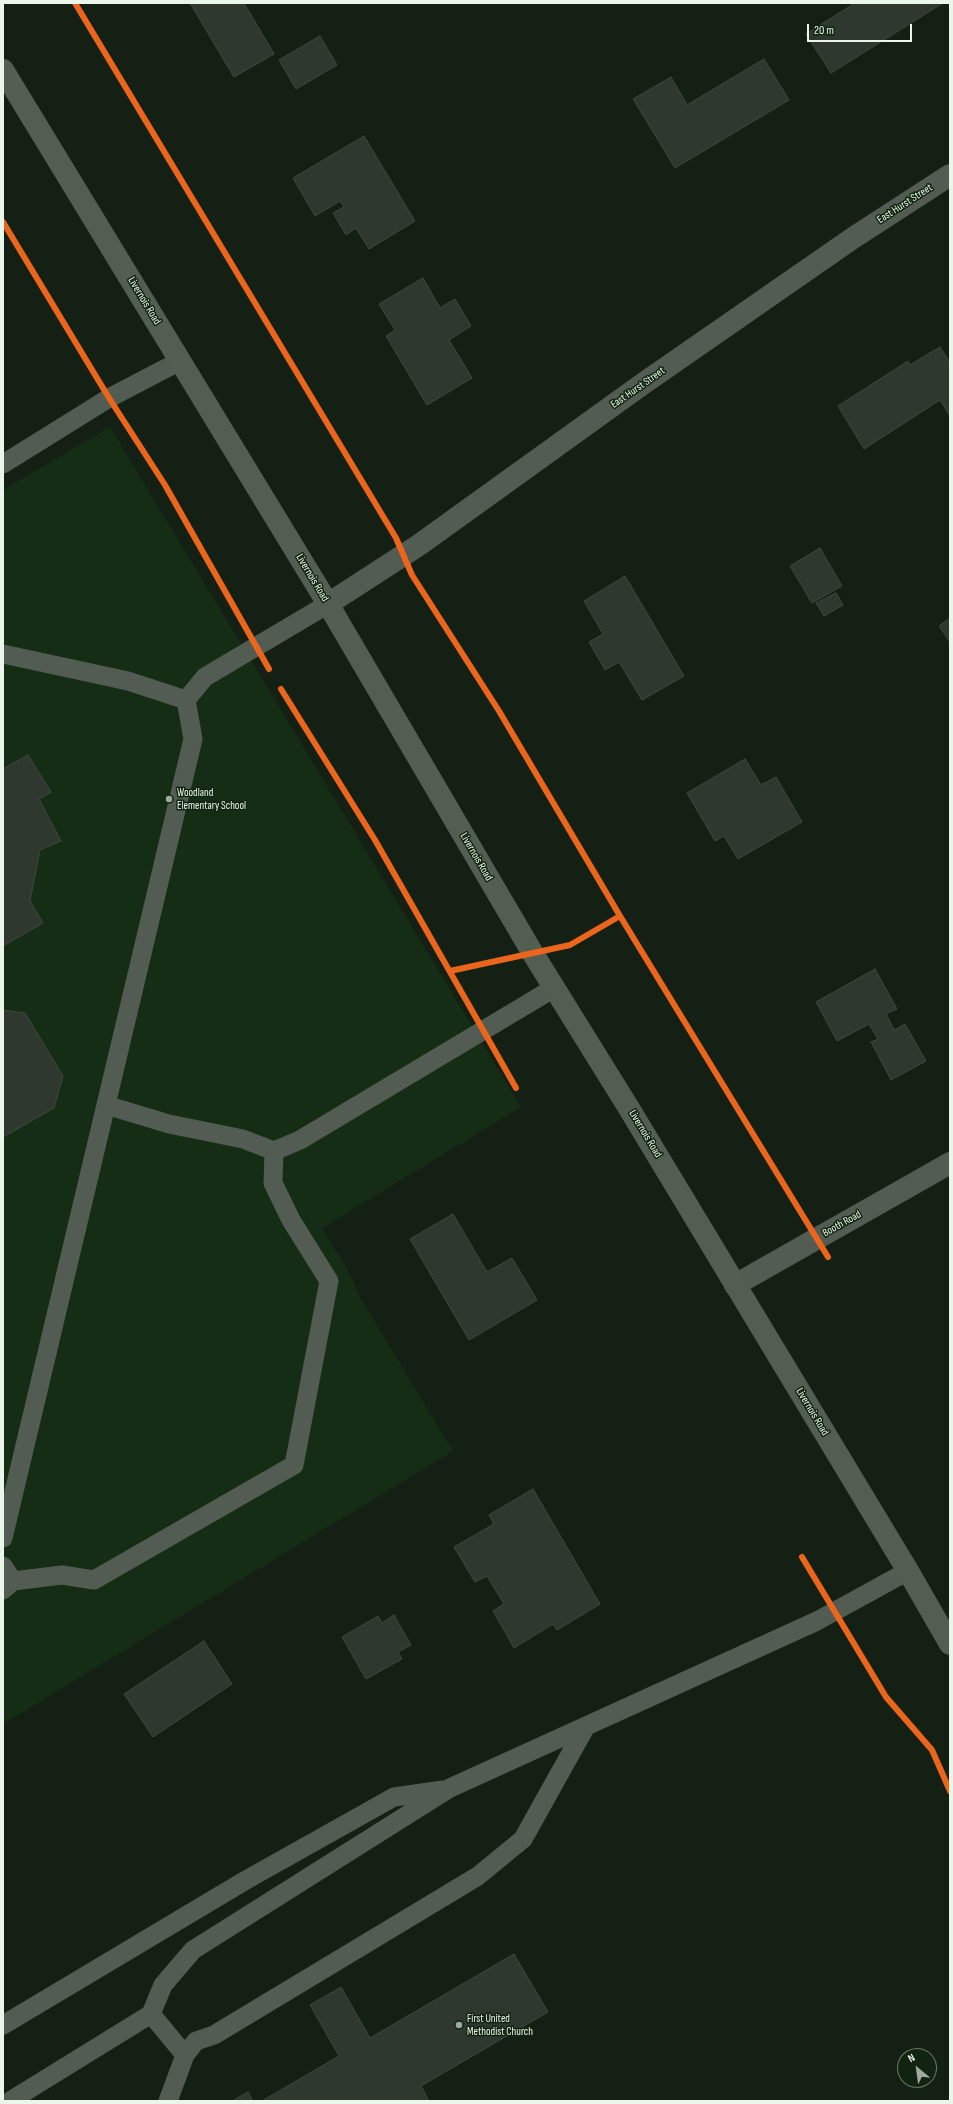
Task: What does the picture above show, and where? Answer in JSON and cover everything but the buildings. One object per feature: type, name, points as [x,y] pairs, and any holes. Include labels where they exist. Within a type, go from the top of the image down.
[{"type":"street","name":"Livernois Road","points":[[3,70],[328,604],[554,988],[630,1110],[908,1571],[950,1644]]},
{"type":"street","name":"East Hurst Street","points":[[328,604],[419,545],[651,379],[853,238],[950,175]]},
{"type":"street","name":"Booth Road","points":[[735,1285],[950,1163]]},
{"type":"lane","points":[[3,464],[109,398],[180,361]]},
{"type":"lane","points":[[3,1538],[193,739],[186,700],[205,677],[328,604]]},
{"type":"lane","points":[[3,654],[128,681],[186,700]]},
{"type":"lane","points":[[106,1105],[169,1124],[244,1139],[274,1151],[300,1140],[554,988]]},
{"type":"lane","points":[[6,1579],[62,1575],[94,1580],[294,1465],[329,1280],[291,1220],[273,1183],[274,1151]]},
{"type":"lane","points":[[10,2101],[151,2014],[163,1985],[194,1950],[450,1788],[817,1621],[908,1571]]},
{"type":"lane","points":[[168,2101],[185,2055],[196,2041],[214,2035],[478,1876],[523,1839],[586,1726]]},
{"type":"lane","points":[[3,2025],[246,1880],[394,1797],[450,1788]]},
{"type":"lane","points":[[151,2014],[185,2055]]},
{"type":"shaded area","name":"Woodland Elementary School","points":[[110,427],[521,1107],[322,1228],[349,1272],[361,1299],[453,1451],[3,1724],[3,490]]},
{"type":"cycle path","points":[[75,3],[396,538],[412,575],[499,711],[620,916],[828,1257]]},
{"type":"cycle path","points":[[3,222],[109,398],[165,485],[269,669]]},
{"type":"cycle path","points":[[281,689],[375,840],[516,1088]]},
{"type":"cycle path","points":[[450,971],[570,945],[620,916]]},
{"type":"cycle path","points":[[802,1557],[886,1697],[932,1750],[950,1791]]},
{"type":"place","name":"Woodland Elementary School","points":[[169,799]]},
{"type":"place","name":"First United Methodist Church","points":[[459,2025]]}]
